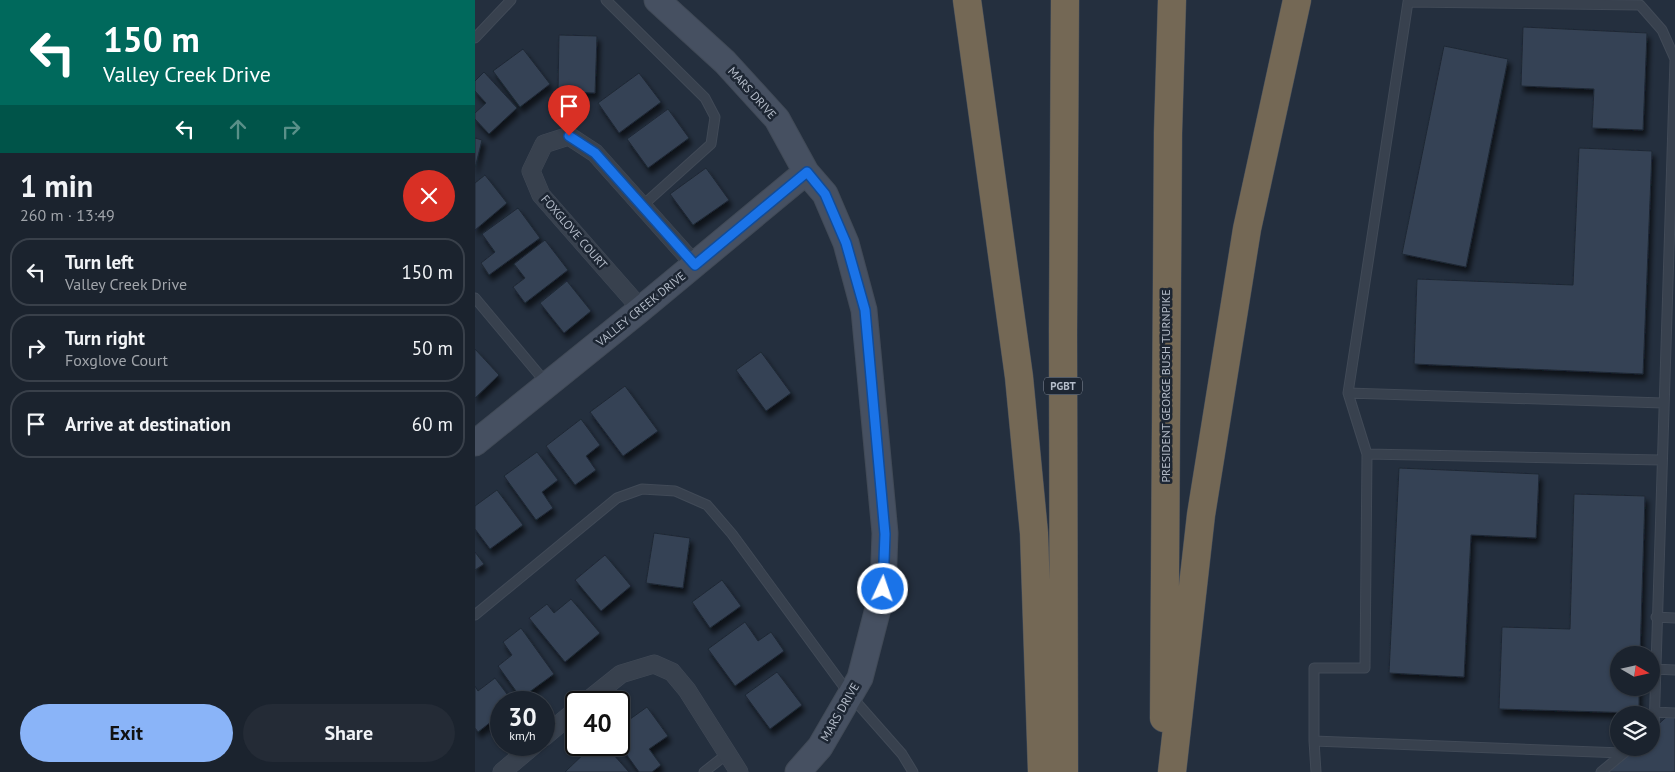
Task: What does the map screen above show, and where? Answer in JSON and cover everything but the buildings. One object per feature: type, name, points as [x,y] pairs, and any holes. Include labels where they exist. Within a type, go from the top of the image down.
[{"type":"highway","points":[[967,0],[1019,377],[1034,533],[1042,772]]},
{"type":"highway","name":"PGBT","points":[[1064,772],[1063,304],[1065,0]]},
{"type":"highway","name":"PRESIDENT GEORGE BUSH TURNPIKE","points":[[1164,772],[1168,143],[1172,0]]},
{"type":"highway","points":[[1172,772],[1201,515],[1247,229],[1297,0]]},
{"type":"street","name":"MARS DRIVE","points":[[657,0],[725,62],[777,119],[807,172],[825,194],[846,243],[865,310],[885,534],[883,589],[860,678],[820,747],[798,772]]},
{"type":"street","name":"FOXGLOVE COURT","points":[[641,309],[541,195],[531,171],[544,144],[569,136],[595,153],[695,265]]},
{"type":"street","name":"VALLEY CREEK DRIVE","points":[[475,443],[807,172]]},
{"type":"street","points":[[600,691],[621,674],[654,664],[672,672],[687,690],[739,772]]},
{"type":"street","points":[[555,728],[565,719]]},
{"type":"street","points":[[502,772],[521,756]]},
{"type":"lane","points":[[475,38],[511,0]]},
{"type":"lane","points":[[606,0],[705,98],[715,117],[711,144],[642,206]]},
{"type":"lane","points":[[1316,772],[1314,668],[1365,668],[1367,454],[1348,393],[1408,2],[1640,4],[1671,41],[1675,60],[1656,646]]},
{"type":"lane","points":[[475,298],[547,385]]},
{"type":"lane","points":[[1348,393],[1663,402]]},
{"type":"lane","points":[[1367,454],[1661,460]]},
{"type":"lane","points":[[475,615],[617,498],[642,489],[675,491],[707,505],[732,534],[850,695],[902,754],[913,772]]},
{"type":"lane","points":[[1657,617],[1675,618]]},
{"type":"lane","points":[[1660,669],[1675,670]]},
{"type":"lane","points":[[1660,712],[1675,713]]},
{"type":"lane","points":[[1314,741],[1610,750]]},
{"type":"lane","points":[[705,772],[727,754]]},
{"type":"lane","points":[[1601,772],[1619,756]]},
{"type":"route","points":[[569,136],[595,153],[695,265],[807,172],[825,194],[846,243],[865,310],[885,534],[883,589]]}]
